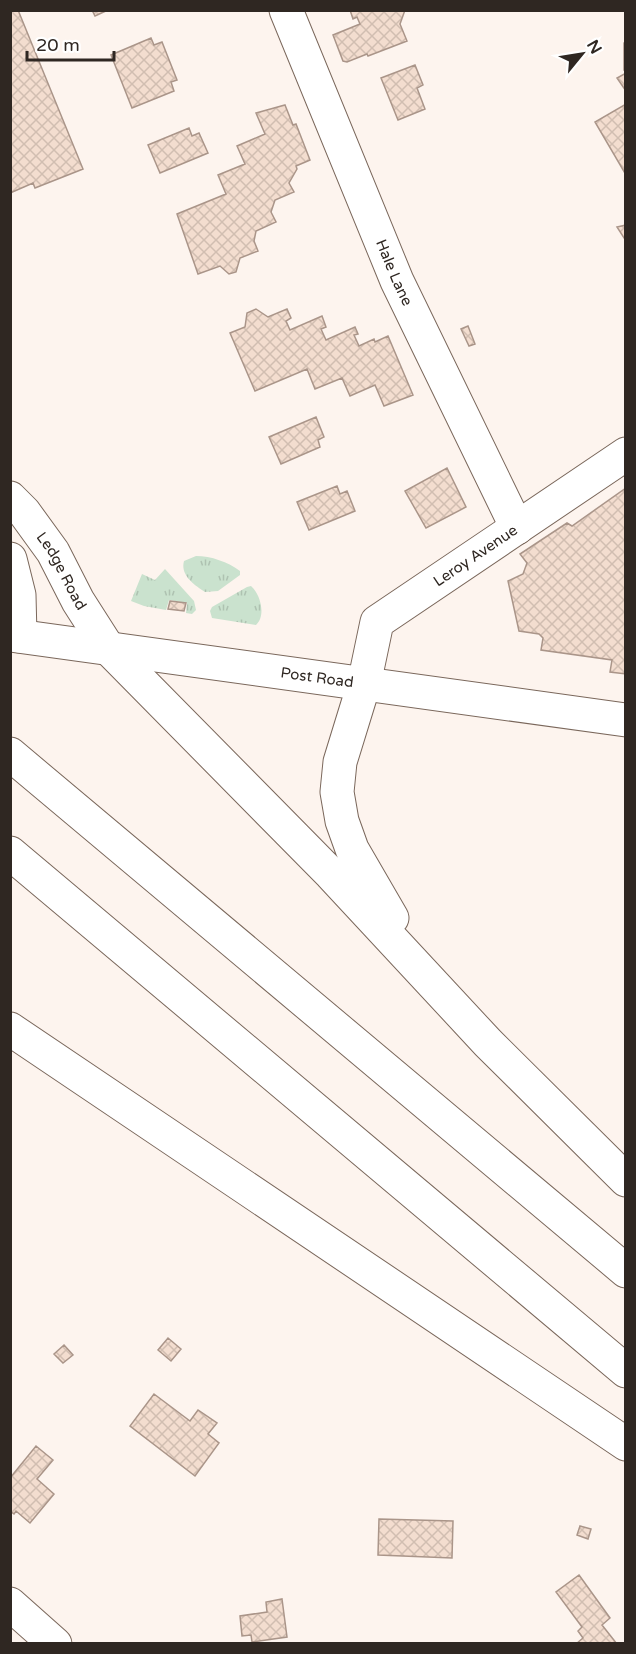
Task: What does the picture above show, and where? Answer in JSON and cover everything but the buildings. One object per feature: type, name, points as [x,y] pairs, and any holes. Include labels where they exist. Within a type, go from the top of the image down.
[{"type":"main road","name":"Hale Lane","points":[[286,10],[397,281],[517,528]]},
{"type":"main road","name":"Leroy Avenue","points":[[488,1043],[439,982],[388,912],[352,849],[342,821],[337,792],[340,762],[364,684],[377,622],[626,454]]},
{"type":"main road","name":"Ledge Road","points":[[10,498],[24,512],[53,552],[78,602],[108,648],[348,891],[488,1043]]},
{"type":"main road","points":[[10,559],[19,595],[15,636]]},
{"type":"main road","name":"Post Road","points":[[15,636],[626,720]]},
{"type":"main road","points":[[10,754],[626,1271]]},
{"type":"main road","points":[[10,853],[626,1371]]},
{"type":"main road","points":[[10,1029],[626,1444]]},
{"type":"main road","points":[[488,1043],[626,1180]]},
{"type":"main road","points":[[10,1604],[55,1644]]},
{"type":"green space","points":[[196,556],[225,562],[240,571],[240,575],[218,591],[205,592],[192,583],[184,571],[184,561]]},
{"type":"green space","points":[[165,569],[194,601],[196,610],[192,614],[186,613],[187,603],[169,600],[166,610],[131,601],[142,574],[155,580]]},
{"type":"green space","points":[[251,586],[261,606],[261,616],[256,625],[212,618],[210,611],[212,607]]}]
